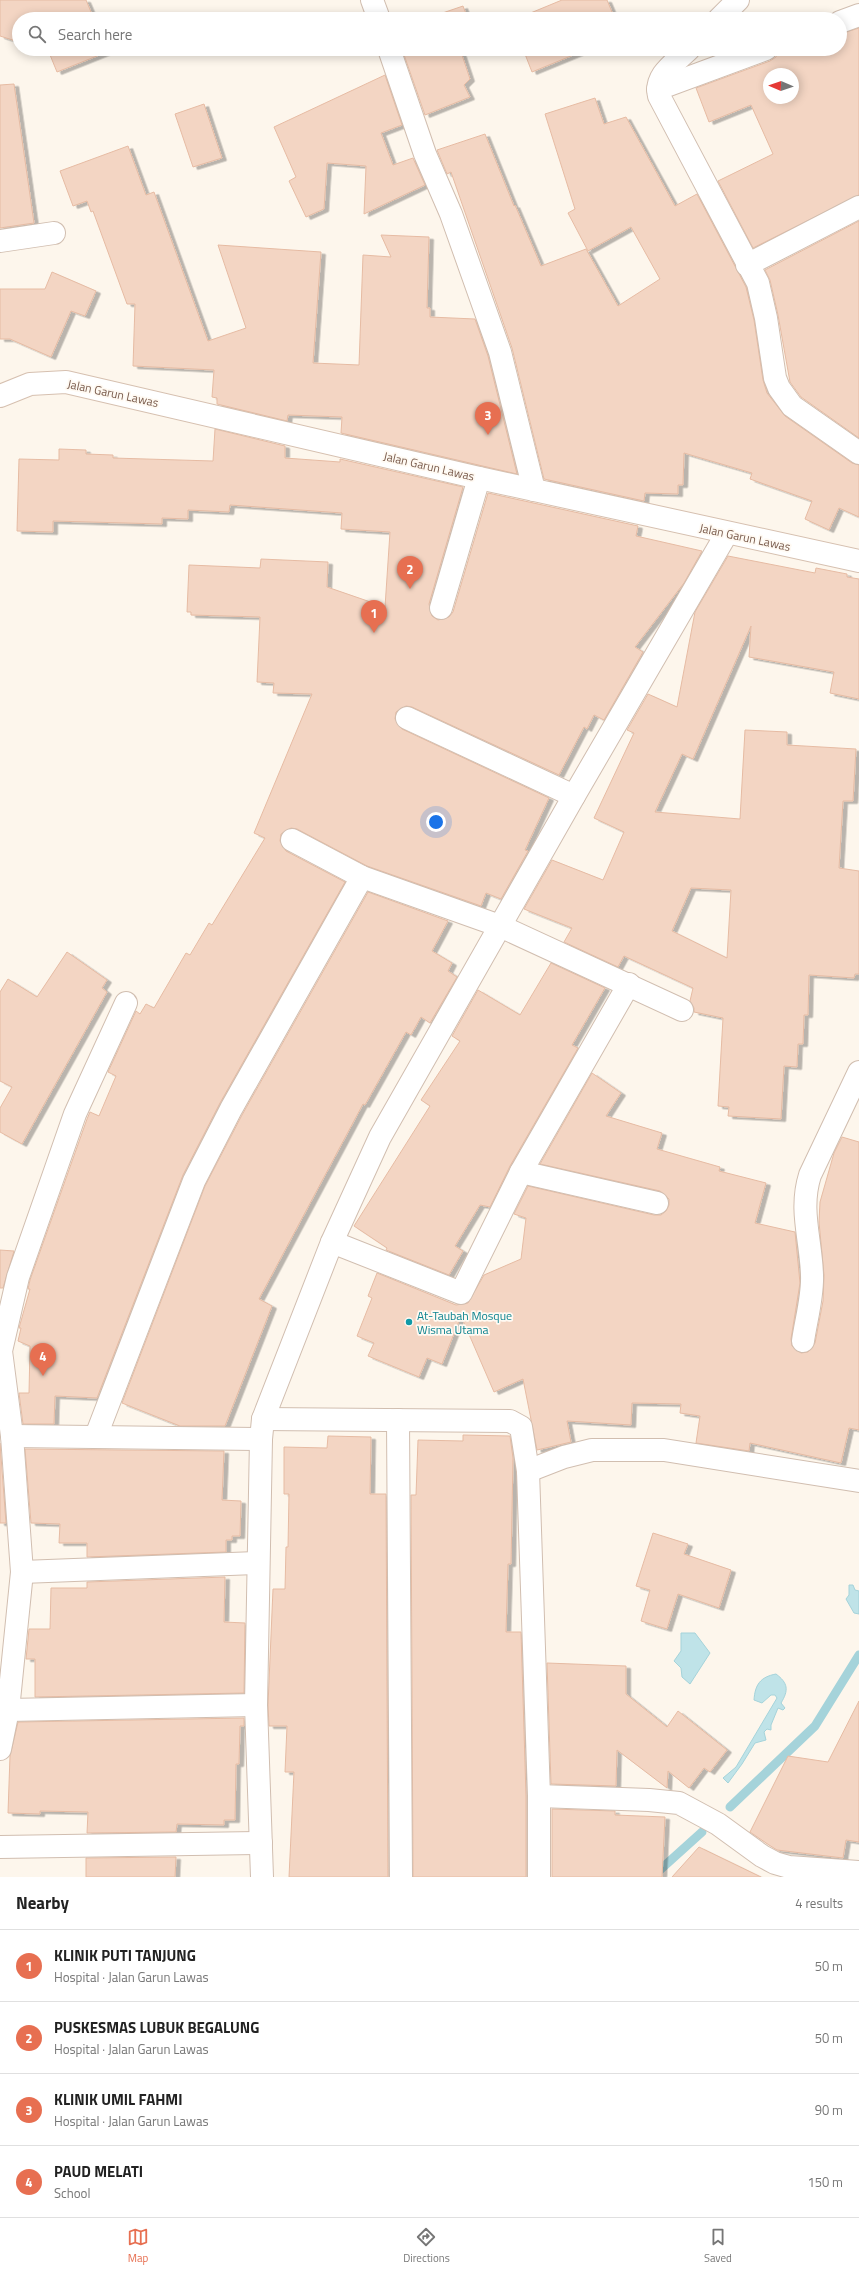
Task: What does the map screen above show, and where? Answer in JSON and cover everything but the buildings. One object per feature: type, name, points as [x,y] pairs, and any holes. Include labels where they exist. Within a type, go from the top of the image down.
[{"type":"street","points":[[372,0],[376,12]]},
{"type":"street","points":[[726,12],[738,0]]},
{"type":"street","points":[[847,19],[859,15]]},
{"type":"street","points":[[391,56],[425,154],[451,214],[500,352],[534,490]]},
{"type":"street","points":[[682,56],[661,76],[658,89],[659,96],[747,265],[758,283],[766,318],[775,378],[784,397],[792,406],[859,453]]},
{"type":"street","points":[[658,89],[747,56]]},
{"type":"street","points":[[747,265],[859,207]]},
{"type":"street","points":[[0,241],[54,233]]},
{"type":"street","name":"Jalan Garun Lawas","points":[[0,396],[30,384],[66,382],[479,478],[859,561]]},
{"type":"street","points":[[441,608],[479,478]]},
{"type":"street","points":[[262,1877],[256,1705],[262,1429],[332,1242],[380,1137],[574,796],[727,533]]},
{"type":"street","points":[[407,718],[574,796]]},
{"type":"street","points":[[292,840],[362,877],[500,926],[629,984],[682,1010]]},
{"type":"street","points":[[96,1436],[194,1181],[231,1109],[362,877]]},
{"type":"street","points":[[332,1242],[461,1293],[521,1172],[629,984]]},
{"type":"street","points":[[0,1749],[8,1710],[22,1572],[12,1436],[1,1351],[18,1277],[75,1114],[126,1003]]},
{"type":"street","points":[[803,1341],[812,1276],[804,1209],[807,1186],[810,1175],[859,1072]]},
{"type":"street","points":[[521,1172],[657,1203]]},
{"type":"street","points":[[12,1436],[96,1436],[262,1429],[398,1420],[513,1422],[520,1427],[523,1433],[528,1471],[539,1796],[539,1877]]},
{"type":"street","points":[[398,1420],[401,1877]]},
{"type":"street","points":[[528,1471],[572,1455],[592,1450],[664,1450],[859,1480]]},
{"type":"street","points":[[22,1572],[258,1563]]},
{"type":"street","points":[[8,1710],[256,1705]]},
{"type":"street","points":[[539,1796],[650,1800],[679,1803],[718,1824],[762,1856],[775,1863],[789,1867],[859,1872]]},
{"type":"street","points":[[0,1847],[261,1842]]},
{"type":"water","points":[[849,1585],[853,1585],[855,1590],[859,1591],[859,1614],[854,1613],[846,1599],[849,1595]]},
{"type":"water","points":[[681,1633],[695,1633],[710,1653],[690,1684],[682,1677],[681,1668],[674,1661],[681,1651]]},
{"type":"water","points":[[776,1674],[783,1680],[786,1687],[781,1703],[785,1708],[783,1710],[778,1708],[771,1725],[771,1730],[767,1729],[764,1732],[766,1740],[755,1743],[728,1783],[723,1778],[736,1767],[777,1698],[775,1695],[771,1695],[762,1703],[754,1700],[757,1686],[759,1682],[766,1677]]},
{"type":"waterway","points":[[730,1807],[815,1726],[859,1655]]},
{"type":"waterway","points":[[652,1877],[702,1832]]},
{"type":"place","name":"KLINIK UMIL FAHMI","points":[[488,435]]},
{"type":"place","name":"PUSKESMAS LUBUK BEGALUNG","points":[[410,589]]},
{"type":"place","name":"KLINIK PUTI TANJUNG","points":[[374,633]]},
{"type":"place","name":"At-Taubah Mosque Wisma Utama","points":[[409,1322]]},
{"type":"place","name":"PAUD MELATI","points":[[43,1376]]}]
